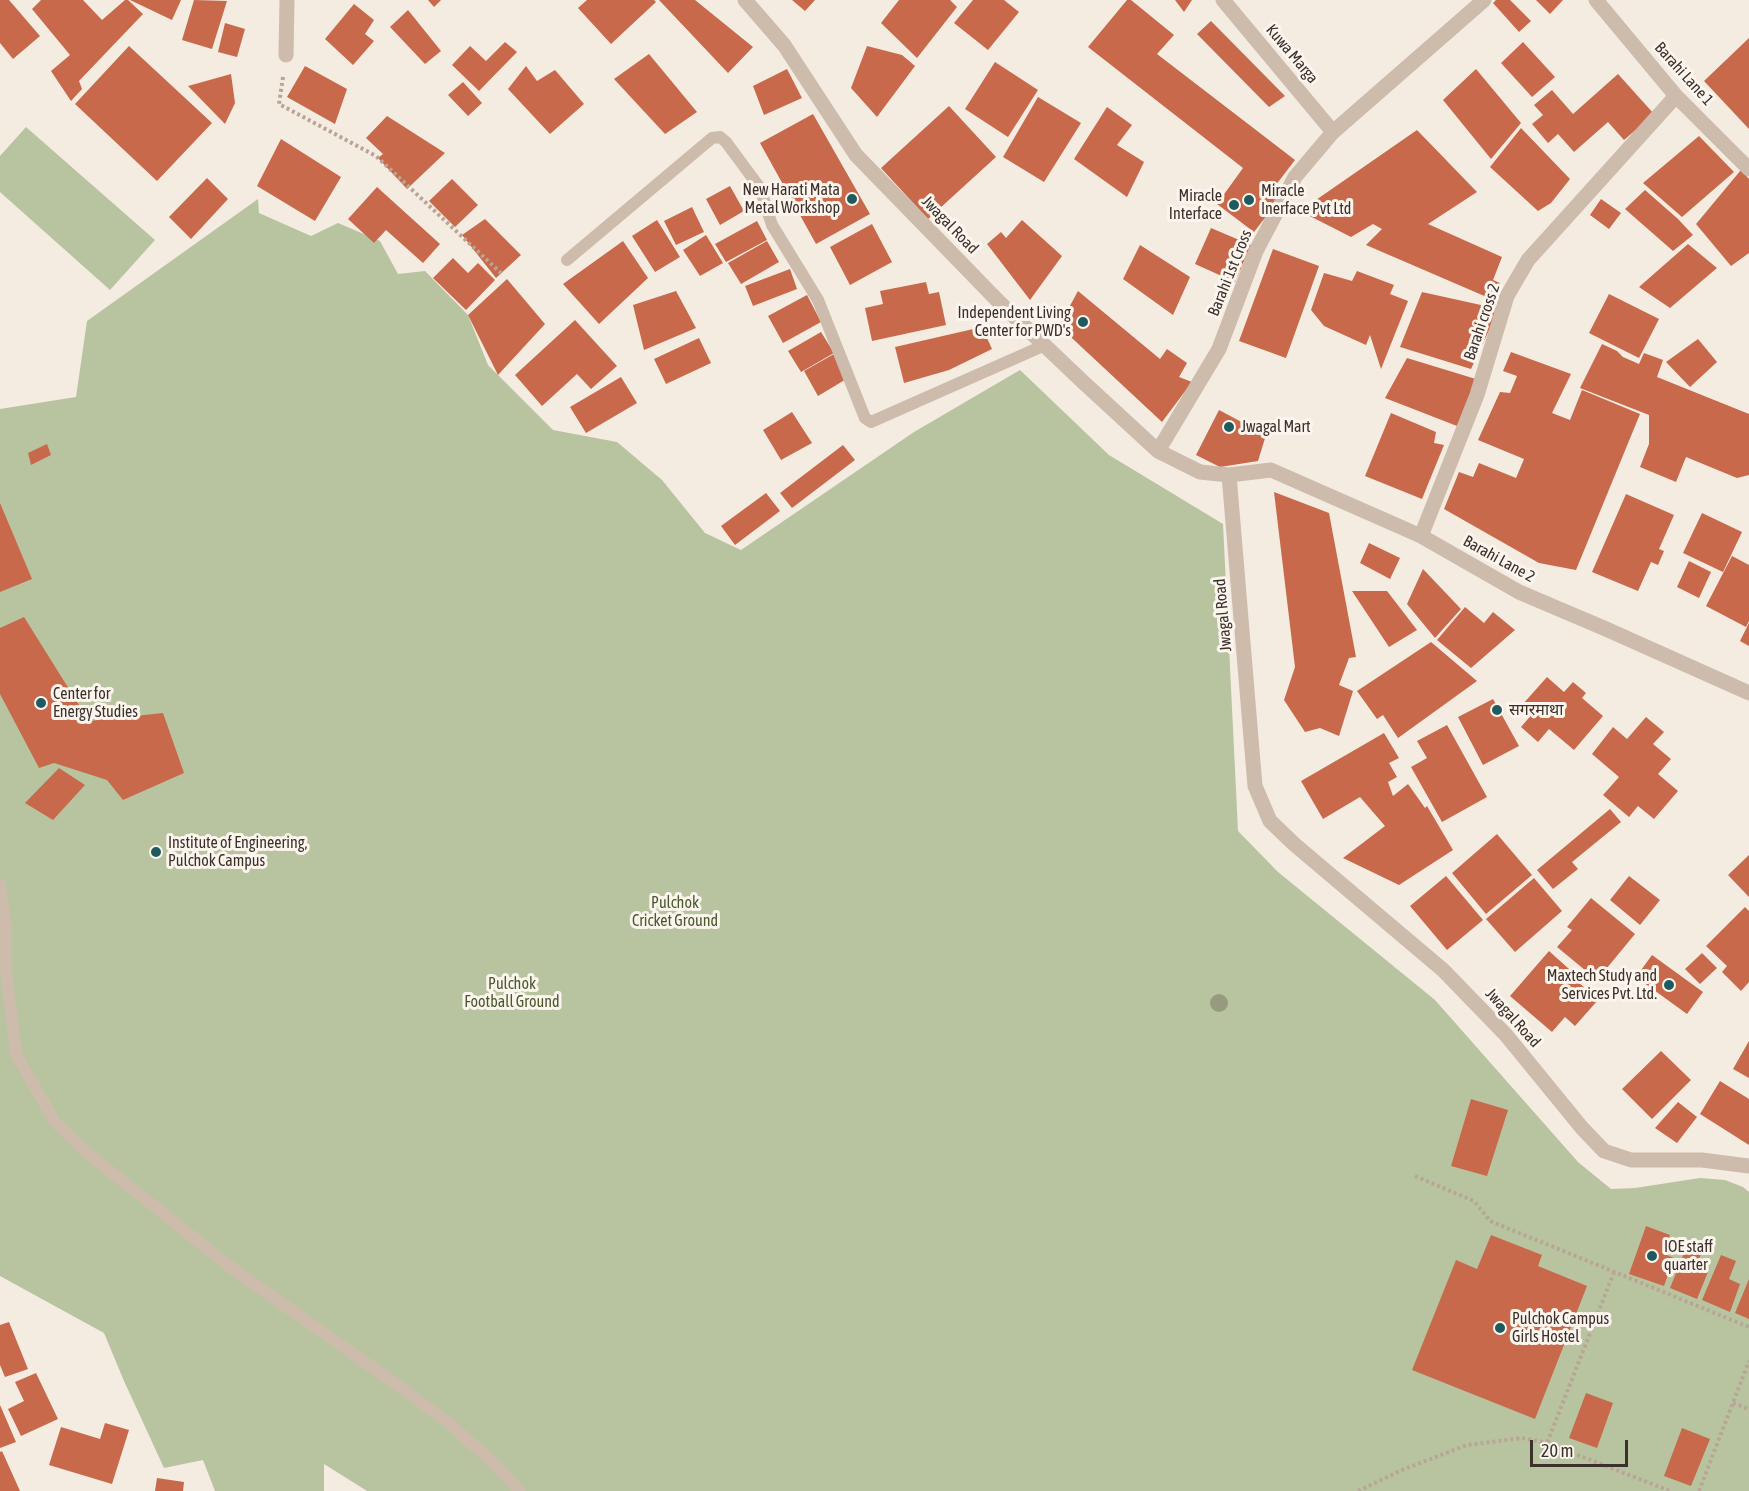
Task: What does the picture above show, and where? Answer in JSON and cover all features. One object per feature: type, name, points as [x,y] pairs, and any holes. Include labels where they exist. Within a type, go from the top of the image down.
[{"type":"street","points":[[286,55],[288,0]]},
{"type":"street","name":"Jwagal Road","points":[[745,0],[784,45],[856,155],[999,302],[1158,450],[1200,472],[1229,475],[1255,786],[1270,821],[1443,970],[1506,1035],[1582,1128],[1604,1151],[1630,1160],[1702,1160],[1749,1166]]},
{"type":"street","name":"Kuwa Marga","points":[[1223,0],[1333,132]]},
{"type":"street","name":"Barahi 1st Cross","points":[[1158,450],[1219,349],[1256,251],[1295,177],[1333,132],[1484,0]]},
{"type":"street","name":"Barahi Lane 1","points":[[1596,0],[1676,96],[1749,169]]},
{"type":"street","name":"Barahi cross 2","points":[[1421,536],[1477,395],[1507,296],[1528,260],[1676,96]]},
{"type":"street","name":"Barahi Lane 2","points":[[1229,475],[1271,470],[1421,536],[1519,592],[1749,693]]},
{"type":"lane","points":[[567,260],[712,138],[720,137],[760,188],[772,225],[818,300],[865,418],[871,422],[1045,345]]},
{"type":"lane","points":[[0,885],[6,928],[3,971],[16,1054],[55,1122],[85,1151],[233,1269],[450,1424],[498,1467],[519,1491]]},
{"type":"path","points":[[286,55],[279,104],[376,156],[503,275]]},
{"type":"path","points":[[1415,1176],[1473,1200],[1490,1221],[1749,1327]]},
{"type":"path","points":[[1547,1443],[1614,1272]]},
{"type":"path","points":[[1699,1491],[1749,1361]]},
{"type":"path","points":[[1733,1403],[1749,1409]]},
{"type":"path","points":[[1358,1491],[1402,1470],[1467,1444],[1522,1438],[1547,1443],[1670,1491]]},
{"type":"green space","points":[[26,127],[155,240],[110,290],[0,192],[0,156]]},
{"type":"green space","name":"Pulchok Football Ground","points":[[258,199],[259,213],[311,236],[338,223],[380,241],[398,274],[425,271],[468,315],[488,365],[553,430],[617,442],[662,480],[705,533],[741,550],[914,432],[1020,370],[1109,455],[1223,524],[1238,831],[1278,872],[1435,1000],[1578,1162],[1611,1189],[1635,1188],[1700,1178],[1725,1180],[1749,1192],[1749,1491],[367,1491],[324,1464],[324,1491],[215,1491],[203,1460],[164,1468],[104,1333],[0,1276],[0,409],[76,397],[87,321]]},
{"type":"building","points":[[0,0],[9,0],[40,36],[13,59],[0,43]]},
{"type":"building","points":[[41,0],[83,0],[102,20],[125,0],[128,0],[143,14],[79,81],[82,89],[71,101],[51,71],[70,55],[32,9]]},
{"type":"building","points":[[130,0],[181,0],[172,20]]},
{"type":"building","points":[[194,0],[227,1],[212,49],[182,40]]},
{"type":"building","points":[[428,0],[441,0],[434,7]]},
{"type":"building","points":[[587,0],[654,0],[656,2],[611,44],[578,8]]},
{"type":"building","points":[[659,0],[695,0],[753,47],[728,73]]},
{"type":"building","points":[[792,0],[815,0],[805,11]]},
{"type":"building","points":[[899,0],[950,0],[957,7],[917,58],[881,23]]},
{"type":"building","points":[[973,0],[1004,0],[1019,12],[988,50],[954,23]]},
{"type":"building","points":[[1127,0],[1131,0],[1174,35],[1157,54],[1295,160],[1272,190],[1281,197],[1254,232],[1217,204],[1243,168],[1088,47]]},
{"type":"building","points":[[1175,0],[1192,0],[1184,12]]},
{"type":"building","points":[[1496,0],[1510,0],[1531,21],[1519,32],[1493,3]]},
{"type":"building","points":[[1536,0],[1563,0],[1550,14]]},
{"type":"building","points":[[354,4],[374,20],[365,34],[374,41],[353,65],[325,39]]},
{"type":"building","points":[[408,10],[441,51],[425,64],[390,27]]},
{"type":"building","points":[[1211,21],[1285,96],[1269,107],[1197,34]]},
{"type":"building","points":[[225,23],[245,29],[237,57],[218,52]]},
{"type":"building","points":[[1749,38],[1749,129],[1704,81]]},
{"type":"building","points":[[505,42],[517,52],[479,91],[452,65],[470,46],[486,61]]},
{"type":"building","points":[[1523,42],[1555,77],[1532,97],[1501,63]]},
{"type":"building","points":[[129,46],[212,123],[157,181],[75,104]]},
{"type":"building","points":[[867,46],[902,55],[915,66],[877,117],[851,88]]},
{"type":"building","points":[[649,54],[697,112],[665,134],[614,79]]},
{"type":"building","points":[[995,62],[1038,90],[1008,137],[965,109]]},
{"type":"building","points":[[305,66],[347,89],[335,124],[287,97]]},
{"type":"building","points":[[526,66],[537,81],[555,70],[584,104],[550,134],[508,89]]},
{"type":"building","points":[[787,69],[802,98],[764,115],[753,86]]},
{"type":"building","points":[[1476,69],[1521,123],[1491,159],[1443,100]]},
{"type":"building","points":[[231,74],[235,103],[225,124],[188,86]]},
{"type":"building","points":[[1618,74],[1654,114],[1624,140],[1608,122],[1574,152],[1558,134],[1548,143],[1532,124],[1543,115],[1534,105],[1552,90],[1573,114]]},
{"type":"building","points":[[463,82],[482,103],[468,116],[448,95]]},
{"type":"building","points":[[1038,97],[1081,123],[1044,182],[1003,157]]},
{"type":"building","points":[[949,106],[996,157],[928,219],[881,168]]},
{"type":"building","points":[[1107,107],[1132,125],[1117,145],[1144,162],[1127,197],[1074,159]]},
{"type":"building","points":[[813,114],[870,214],[816,244],[760,143]]},
{"type":"building","points":[[387,116],[445,153],[407,189],[378,158],[383,154],[366,138]]},
{"type":"building","points":[[1521,128],[1570,179],[1551,203],[1538,211],[1490,167]]},
{"type":"building","points":[[1417,130],[1477,192],[1428,224],[1502,257],[1493,280],[1500,283],[1497,294],[1491,292],[1489,298],[1366,245],[1382,229],[1373,224],[1351,237],[1300,211]]},
{"type":"building","points":[[1699,136],[1734,172],[1682,217],[1643,183]]},
{"type":"building","points":[[281,139],[341,177],[315,221],[257,186]]},
{"type":"building","points":[[1741,170],[1749,179],[1749,253],[1731,266],[1696,224]]},
{"type":"building","points":[[207,178],[228,199],[191,239],[169,217]]},
{"type":"building","points":[[452,179],[478,205],[455,227],[429,201]]},
{"type":"building","points":[[730,186],[744,211],[720,225],[706,199]]},
{"type":"building","points":[[377,187],[440,244],[423,263],[386,230],[374,243],[348,219]]},
{"type":"building","points":[[1645,190],[1693,235],[1673,251],[1625,209]]},
{"type":"building","points":[[1601,199],[1621,213],[1609,229],[1590,215]]},
{"type":"building","points":[[692,207],[704,232],[676,245],[664,221]]},
{"type":"building","points":[[485,219],[521,255],[496,278],[462,235]]},
{"type":"building","points":[[657,220],[680,257],[655,272],[632,236]]},
{"type":"building","points":[[1022,220],[1062,256],[1030,300],[987,244],[1001,232],[1006,238]]},
{"type":"building","points":[[757,221],[767,240],[726,262],[715,244]]},
{"type":"building","points":[[872,224],[892,262],[850,285],[830,247]]},
{"type":"building","points":[[1211,228],[1251,245],[1235,282],[1195,264]]},
{"type":"building","points":[[706,235],[723,263],[700,276],[683,250]]},
{"type":"building","points":[[623,241],[648,278],[599,324],[563,284]]},
{"type":"building","points":[[767,241],[779,262],[741,284],[728,263]]},
{"type":"building","points":[[1688,244],[1717,268],[1670,308],[1639,287]]},
{"type":"building","points":[[1140,245],[1190,277],[1173,315],[1123,279]]},
{"type":"building","points":[[1273,249],[1319,266],[1286,358],[1239,341]]},
{"type":"building","points":[[453,258],[468,273],[478,263],[495,280],[466,310],[433,278]]},
{"type":"building","points":[[790,269],[797,289],[753,306],[745,286]]},
{"type":"building","points":[[1357,271],[1394,285],[1390,294],[1408,301],[1381,369],[1370,335],[1366,345],[1324,326],[1311,310],[1324,273],[1352,281]]},
{"type":"building","points":[[507,279],[545,324],[498,375],[468,315]]},
{"type":"building","points":[[926,282],[929,294],[939,292],[946,325],[872,341],[865,308],[883,304],[880,291]]},
{"type":"building","points":[[676,291],[696,328],[644,350],[633,305]]},
{"type":"building","points":[[1078,291],[1160,359],[1167,349],[1187,363],[1179,377],[1192,382],[1162,422],[1059,326]]},
{"type":"building","points":[[1422,292],[1499,309],[1471,369],[1400,347]]},
{"type":"building","points":[[1609,294],[1659,319],[1639,358],[1589,333]]},
{"type":"building","points":[[807,295],[821,322],[783,343],[768,316]]},
{"type":"building","points":[[575,320],[617,366],[591,389],[577,374],[542,406],[515,375]]},
{"type":"building","points":[[982,327],[992,349],[949,370],[904,383],[895,347]]},
{"type":"building","points":[[821,332],[834,353],[801,372],[788,351]]},
{"type":"building","points":[[699,338],[711,363],[666,384],[654,359]]},
{"type":"building","points":[[1698,339],[1717,362],[1690,387],[1666,362]]},
{"type":"building","points":[[1602,344],[1639,364],[1644,353],[1663,360],[1657,377],[1749,414],[1749,475],[1737,478],[1686,457],[1676,482],[1640,467],[1649,444],[1649,415],[1580,388]]},
{"type":"building","points":[[1511,352],[1571,374],[1552,413],[1570,420],[1582,390],[1640,414],[1576,570],[1539,563],[1444,509],[1459,472],[1473,477],[1479,463],[1516,478],[1524,459],[1478,440],[1500,392],[1510,393],[1517,376],[1503,371]]},
{"type":"building","points":[[834,354],[848,378],[818,396],[804,371]]},
{"type":"building","points":[[1407,358],[1479,380],[1457,426],[1385,398]]},
{"type":"building","points":[[621,377],[637,403],[586,433],[570,407]]},
{"type":"building","points":[[1219,410],[1266,435],[1258,461],[1220,467],[1196,455]]},
{"type":"building","points":[[792,412],[812,443],[781,460],[763,430]]},
{"type":"building","points":[[1391,413],[1436,432],[1434,443],[1444,445],[1422,499],[1365,476]]},
{"type":"building","points":[[47,444],[51,455],[31,465],[28,453]]},
{"type":"building","points":[[843,445],[855,460],[792,508],[780,493]]},
{"type":"building","points":[[1274,492],[1329,513],[1356,657],[1349,658],[1339,685],[1353,691],[1339,736],[1320,728],[1305,732],[1284,700],[1295,667]]},
{"type":"building","points":[[766,493],[780,511],[735,545],[721,526]]},
{"type":"building","points":[[1626,494],[1674,515],[1659,549],[1664,551],[1658,565],[1651,562],[1638,591],[1592,572]]},
{"type":"building","points":[[0,503],[32,579],[0,592]]},
{"type":"building","points":[[1702,513],[1742,532],[1723,572],[1683,553]]},
{"type":"building","points":[[1369,543],[1400,558],[1390,579],[1360,563]]},
{"type":"building","points":[[1732,556],[1749,565],[1749,621],[1746,627],[1706,606]]},
{"type":"building","points":[[1689,561],[1711,572],[1699,598],[1677,587]]},
{"type":"building","points":[[1423,569],[1461,609],[1435,638],[1407,604]]},
{"type":"building","points":[[1352,591],[1387,591],[1417,630],[1389,647]]},
{"type":"building","points":[[1465,607],[1484,623],[1493,612],[1515,630],[1471,668],[1437,640]]},
{"type":"building","name":"Center for Energy Studies","points":[[24,617],[89,721],[163,713],[184,773],[123,800],[107,780],[54,763],[39,768],[0,694],[0,628]]},
{"type":"building","points":[[1749,623],[1749,646],[1740,641]]},
{"type":"building","points":[[1431,642],[1477,681],[1398,738],[1383,715],[1377,719],[1357,691]]},
{"type":"building","points":[[1547,677],[1564,692],[1573,682],[1586,693],[1582,698],[1603,716],[1574,750],[1549,729],[1538,742],[1521,727],[1533,713],[1522,705]]},
{"type":"building","points":[[1493,699],[1519,746],[1483,765],[1458,717]]},
{"type":"building","points":[[1646,717],[1664,732],[1653,744],[1671,759],[1658,774],[1678,791],[1654,819],[1638,806],[1629,817],[1603,795],[1619,777],[1592,754],[1613,727],[1627,739]]},
{"type":"building","points":[[1447,725],[1487,797],[1442,822],[1411,767],[1427,758],[1417,741]]},
{"type":"building","points":[[1384,733],[1399,758],[1389,763],[1397,777],[1388,782],[1393,796],[1408,784],[1425,808],[1427,806],[1453,850],[1399,885],[1343,858],[1385,826],[1360,797],[1323,819],[1301,781]]},
{"type":"building","points":[[59,768],[85,785],[53,820],[25,803]]},
{"type":"building","points":[[1610,809],[1621,822],[1572,862],[1578,869],[1553,889],[1537,870]]},
{"type":"building","points":[[1497,834],[1532,875],[1486,914],[1452,873]]},
{"type":"building","points":[[1749,855],[1749,897],[1728,875]]},
{"type":"building","points":[[1446,876],[1483,920],[1447,950],[1410,906]]},
{"type":"building","points":[[1629,876],[1660,900],[1640,925],[1610,900]]},
{"type":"building","points":[[1534,878],[1562,911],[1515,952],[1486,919]]},
{"type":"building","points":[[1591,898],[1635,934],[1597,980],[1557,947],[1572,930],[1567,927]]},
{"type":"building","points":[[1745,907],[1749,911],[1749,982],[1741,991],[1722,972],[1727,966],[1706,946]]},
{"type":"building","points":[[1549,951],[1578,977],[1576,980],[1598,1000],[1575,1026],[1565,1017],[1552,1032],[1510,996]]},
{"type":"building","points":[[1702,953],[1717,968],[1700,984],[1685,969]]},
{"type":"building","name":"Maxtech Study and Services Pvt. Ltd.","points":[[1652,955],[1703,992],[1687,1014],[1636,977]]},
{"type":"building","points":[[1749,1041],[1749,1078],[1733,1069]]},
{"type":"building","points":[[1661,1051],[1691,1080],[1652,1119],[1622,1089]]},
{"type":"building","points":[[1720,1081],[1749,1099],[1749,1145],[1700,1114]]},
{"type":"building","points":[[1471,1099],[1508,1110],[1487,1176],[1451,1166]]},
{"type":"building","points":[[1678,1102],[1697,1117],[1677,1143],[1655,1128]]},
{"type":"building","name":"IOE staff quarter","points":[[1646,1226],[1670,1235],[1662,1253],[1674,1258],[1664,1286],[1629,1274]]},
{"type":"building","name":"Pulchok Campus Girls Hostel","points":[[1491,1235],[1542,1255],[1538,1266],[1587,1286],[1535,1419],[1412,1370],[1456,1260],[1477,1269]]},
{"type":"building","name":"IOE staff quarter","points":[[1688,1243],[1703,1249],[1696,1267],[1708,1272],[1697,1299],[1670,1288]]},
{"type":"building","name":"IOE staff quarter","points":[[1721,1255],[1736,1261],[1729,1279],[1740,1284],[1730,1312],[1702,1300]]},
{"type":"building","name":"IOE staff quarter","points":[[1749,1279],[1749,1319],[1735,1313]]},
{"type":"building","points":[[9,1322],[28,1369],[5,1377],[0,1365],[0,1325]]},
{"type":"building","points":[[36,1373],[58,1419],[21,1436],[8,1409],[24,1401],[15,1382]]},
{"type":"building","points":[[1586,1393],[1613,1403],[1597,1448],[1569,1438]]},
{"type":"building","points":[[0,1405],[16,1442],[0,1448]]},
{"type":"building","points":[[105,1423],[129,1430],[112,1484],[49,1465],[61,1427],[100,1439]]},
{"type":"building","points":[[1682,1428],[1710,1439],[1691,1486],[1664,1476]]},
{"type":"building","points":[[2,1451],[20,1491],[0,1491],[0,1452]]},
{"type":"building","points":[[157,1478],[184,1482],[183,1491],[155,1491]]},
{"type":"place","name":"New Harati Mata Metal Workshop","points":[[852,199]]},
{"type":"place","name":"Miracle Inerface Pvt Ltd","points":[[1249,200]]},
{"type":"place","name":"Miracle Interface","points":[[1234,205]]},
{"type":"place","name":"Independent Living Center for PWD's","points":[[1083,322]]},
{"type":"place","name":"Jwagal Mart","points":[[1229,427]]},
{"type":"place","name":"Center for Energy Studies","points":[[41,703]]},
{"type":"place","name":"सगरमाथा","points":[[1497,710]]},
{"type":"place","name":"Institute of Engineering, Pulchok Campus","points":[[156,852]]},
{"type":"place","name":"Maxtech Study and Services Pvt. Ltd.","points":[[1669,985]]},
{"type":"place","name":"IOE staff quarter","points":[[1652,1256]]},
{"type":"place","name":"Pulchok Campus Girls Hostel","points":[[1500,1328]]},
{"type":"park label","name":"Pulchok Cricket Ground","points":[[675,912]]}]
